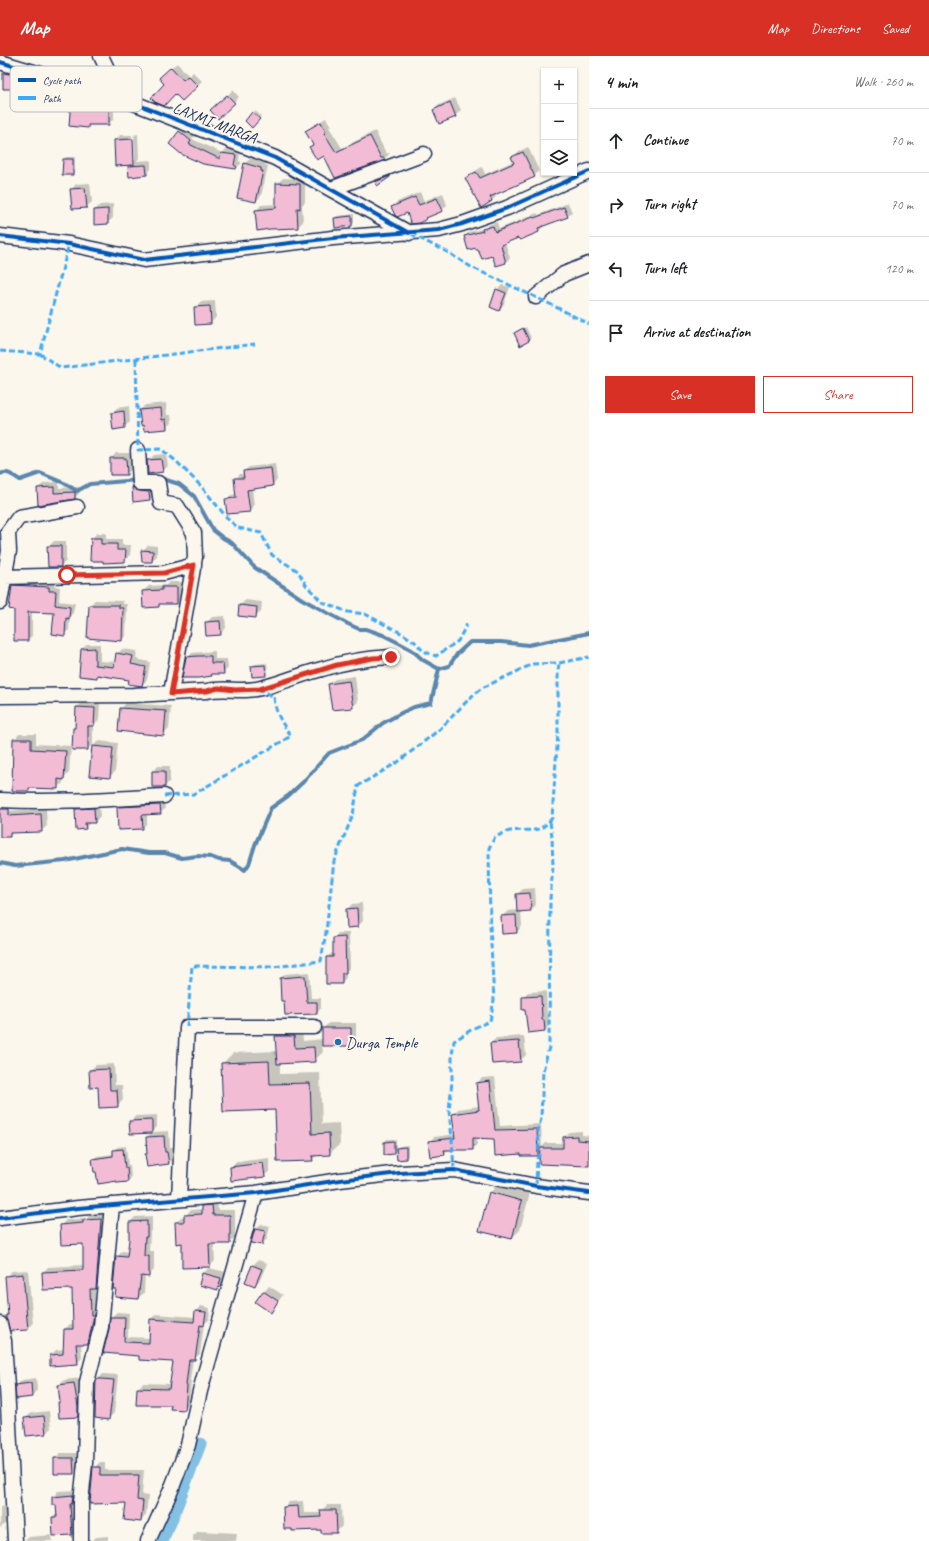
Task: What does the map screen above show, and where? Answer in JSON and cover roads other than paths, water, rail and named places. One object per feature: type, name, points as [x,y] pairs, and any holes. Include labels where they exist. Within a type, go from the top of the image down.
[{"type":"street","points":[[101,56],[106,66]]},
{"type":"street","name":"LAXMI MARGA","points":[[0,62],[13,66]]},
{"type":"street","name":"LAXMI MARGA","points":[[142,106],[275,158],[409,233]]},
{"type":"street","points":[[331,189],[424,154]]},
{"type":"street","points":[[0,236],[69,244],[144,260],[333,238],[439,230],[462,224],[507,208],[589,171]]},
{"type":"street","points":[[536,297],[564,274],[589,264]]},
{"type":"street","points":[[138,450],[140,483],[158,483],[161,503],[177,506],[194,533],[194,565],[171,694]]},
{"type":"street","points":[[0,602],[9,551],[8,532],[19,517],[77,508]]},
{"type":"street","points":[[4,576],[164,573],[194,565]]},
{"type":"street","points":[[0,696],[171,694],[207,691],[218,688],[235,690],[260,689],[337,665],[373,658],[391,657]]},
{"type":"street","points":[[0,800],[68,801],[164,796]]},
{"type":"street","points":[[179,1199],[187,1027],[314,1026]]},
{"type":"street","points":[[0,1218],[112,1205],[256,1193],[340,1180],[400,1173],[454,1170],[536,1186],[589,1193]]},
{"type":"street","points":[[148,1541],[172,1490],[188,1445],[200,1391],[256,1193]]},
{"type":"street","points":[[82,1541],[81,1502],[85,1463],[87,1382],[101,1327],[112,1205]]},
{"type":"street","points":[[0,1324],[4,1341],[16,1541]]},
{"type":"waterway","points":[[0,474],[8,473],[20,480],[40,473],[64,483],[77,491],[90,484],[138,480]]},
{"type":"waterway","points":[[160,478],[179,484],[194,496],[213,530],[232,543],[254,567],[302,599],[359,629],[366,629],[399,643],[412,650],[423,660],[439,669]]},
{"type":"waterway","points":[[0,863],[15,866],[65,861],[122,849],[149,853],[165,853],[182,858],[197,856],[211,857],[219,860],[230,861],[245,870],[249,864],[255,845],[271,808],[288,796],[303,782],[329,753],[362,740],[383,723],[403,712],[414,707],[431,703],[439,669],[449,666],[457,654],[470,642],[501,642],[528,645],[589,633]]},
{"type":"waterway","points":[[161,1541],[170,1523],[200,1444]]},
{"type":"place","name":"Durga Temple","points":[[338,1042]]}]
